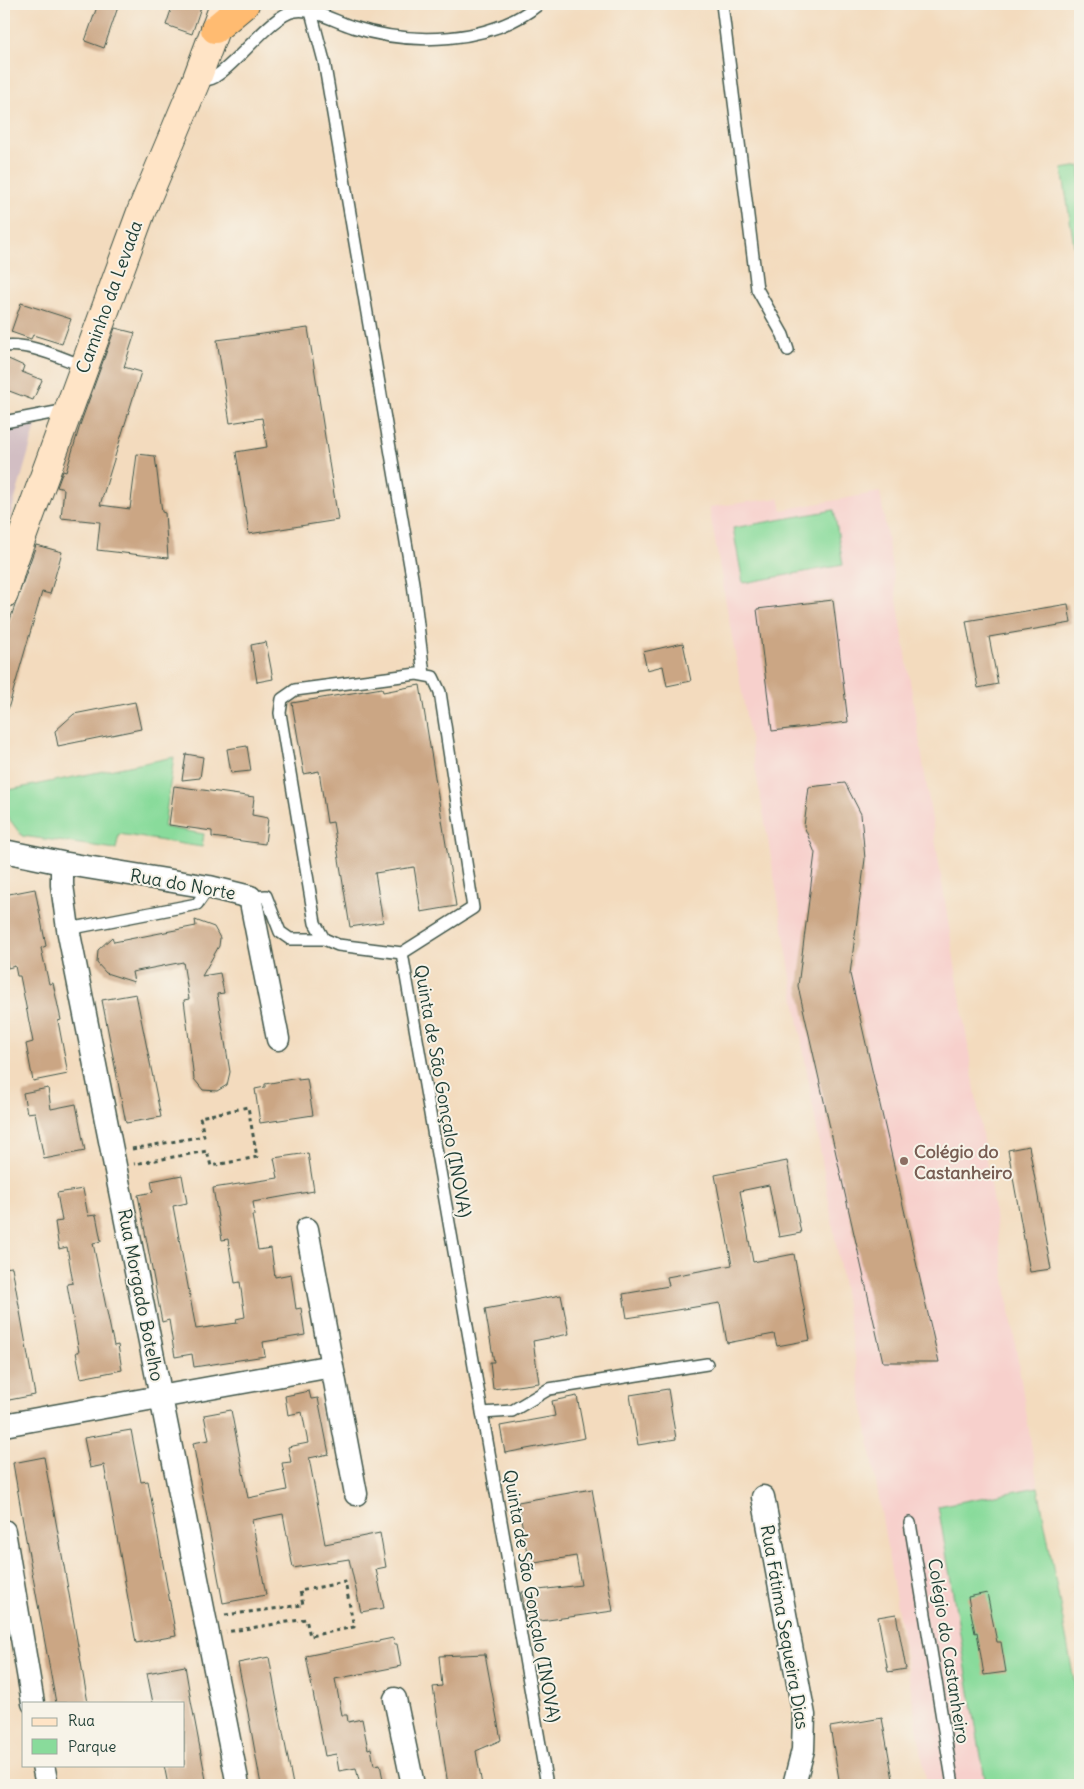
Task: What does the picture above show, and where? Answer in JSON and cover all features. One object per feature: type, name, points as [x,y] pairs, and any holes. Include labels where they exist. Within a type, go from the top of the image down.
[{"type":"highway","points":[[220,16],[245,4]]},
{"type":"street","name":"Caminho da Levada","points":[[4,594],[13,562],[67,410],[141,212],[196,82],[220,16]]},
{"type":"street","points":[[4,851],[62,863]]},
{"type":"street","name":"Rua do Norte","points":[[62,863],[209,887],[250,896],[278,1039]]},
{"type":"street","name":"Rua Morgado Botelho","points":[[62,863],[62,885],[68,929],[238,1785]]},
{"type":"street","points":[[307,1230],[356,1494]]},
{"type":"street","points":[[4,1425],[332,1366]]},
{"type":"street","name":"Rua Fátima Sequeira Dias","points":[[763,1497],[804,1716],[804,1750],[794,1785]]},
{"type":"street","points":[[4,1532],[32,1702]]},
{"type":"street","points":[[395,1699],[413,1785]]},
{"type":"street","points":[[43,1766],[47,1785]]},
{"type":"lane","points":[[196,82],[215,78],[244,53],[278,19],[294,11],[311,12],[383,36],[453,38],[497,29],[539,4]]},
{"type":"lane","points":[[722,4],[757,289],[783,335],[788,350]]},
{"type":"lane","points":[[311,12],[324,61],[413,583],[424,675]]},
{"type":"lane","points":[[4,346],[14,345],[35,349],[84,366]]},
{"type":"lane","points":[[4,422],[67,410]]},
{"type":"lane","points":[[324,939],[315,922],[280,714],[282,699],[295,690],[417,674],[424,675],[433,677],[440,692],[473,908],[402,952]]},
{"type":"lane","points":[[68,929],[197,904],[209,887]]},
{"type":"lane","name":"Quinta de São Gonçalo (INOVA)","points":[[250,896],[266,896],[280,932],[290,939],[324,939],[338,946],[402,952],[548,1785]]},
{"type":"lane","points":[[482,1413],[512,1411],[549,1389],[707,1364]]},
{"type":"lane","name":"Colégio do Castanheiro","points":[[910,1523],[953,1785]]},
{"type":"path","points":[[248,1107],[258,1157],[211,1166],[207,1151],[114,1160],[204,1136],[200,1117],[248,1107]]},
{"type":"path","points":[[345,1582],[354,1627],[310,1636],[306,1619],[207,1626],[303,1605],[300,1591],[345,1582]]},
{"type":"shaded area","points":[[4,412],[36,426],[4,538]]},
{"type":"shaded area","name":"Colégio do Castanheiro","points":[[880,492],[1038,1487],[938,1506],[986,1785],[927,1785],[767,834],[709,507],[779,498],[782,510]]},
{"type":"green space","points":[[1080,166],[1080,284],[1062,169]]},
{"type":"green space","points":[[834,510],[843,565],[743,583],[733,528]]},
{"type":"green space","points":[[174,757],[164,827],[204,834],[202,847],[119,834],[116,849],[22,836],[4,812],[4,791]]},
{"type":"green space","points":[[1038,1487],[1080,1712],[1080,1785],[986,1785],[938,1506]]},
{"type":"building","points":[[98,4],[119,4],[104,48],[85,41]]},
{"type":"building","points":[[173,4],[202,4],[192,34],[166,25]]},
{"type":"building","points":[[21,303],[71,319],[62,344],[33,335],[31,339],[11,332]]},
{"type":"building","points":[[115,328],[135,333],[124,367],[141,372],[100,505],[130,509],[137,454],[155,456],[162,512],[165,513],[168,558],[97,550],[100,522],[61,518],[64,489],[57,487],[63,471],[66,472],[81,422]]},
{"type":"building","points":[[308,328],[338,520],[249,534],[236,452],[267,447],[262,418],[230,423],[217,340]]},
{"type":"building","points":[[4,357],[24,366],[22,372],[42,380],[33,400],[4,389]]},
{"type":"building","points":[[36,545],[62,552],[50,594],[42,592],[8,709],[4,709],[4,637]]},
{"type":"building","points":[[833,600],[848,722],[772,731],[757,609]]},
{"type":"building","points":[[1068,604],[1071,623],[989,637],[998,684],[978,688],[966,621]]},
{"type":"building","points":[[266,642],[273,679],[257,682],[251,645]]},
{"type":"building","points":[[683,643],[691,681],[667,686],[663,666],[647,670],[643,652]]},
{"type":"building","points":[[420,685],[456,906],[421,912],[414,867],[375,873],[383,922],[350,927],[333,822],[327,823],[319,771],[304,774],[292,703],[382,688],[383,692]]},
{"type":"building","points":[[135,702],[141,729],[58,746],[55,731],[74,714]]},
{"type":"building","points":[[247,746],[251,771],[231,773],[227,749]]},
{"type":"building","points":[[186,754],[203,757],[200,778],[182,780]]},
{"type":"building","points":[[845,783],[861,814],[865,859],[850,974],[939,1362],[883,1362],[798,986],[815,853],[804,826],[809,787]]},
{"type":"building","points":[[174,786],[254,797],[252,815],[268,818],[265,844],[212,837],[212,831],[169,825]]},
{"type":"building","points":[[35,889],[46,946],[41,948],[49,984],[53,983],[61,1020],[58,1021],[68,1074],[33,1081],[26,1044],[33,1042],[20,976],[17,976],[15,966],[8,968],[4,947],[4,895]]},
{"type":"building","points":[[195,920],[214,927],[220,938],[219,946],[202,976],[220,973],[224,993],[217,994],[230,1072],[227,1085],[217,1091],[203,1090],[194,1079],[184,1000],[189,999],[183,962],[132,972],[134,982],[106,973],[97,963],[98,950],[112,937],[114,942],[196,926]]},
{"type":"building","points":[[136,994],[161,1117],[126,1123],[102,1000]]},
{"type":"building","points":[[298,1078],[298,1080],[307,1079],[313,1115],[260,1123],[255,1089],[265,1087],[265,1084]]},
{"type":"building","points":[[48,1088],[51,1109],[76,1104],[85,1151],[44,1159],[35,1112],[27,1113],[23,1093]]},
{"type":"building","points":[[1029,1146],[1051,1269],[1030,1272],[1008,1150]]},
{"type":"building","points":[[308,1153],[314,1191],[253,1202],[255,1215],[252,1215],[258,1250],[271,1248],[275,1277],[291,1274],[296,1309],[301,1308],[305,1335],[263,1342],[265,1356],[194,1367],[192,1354],[175,1357],[169,1320],[162,1322],[138,1195],[153,1192],[151,1181],[182,1175],[187,1203],[173,1206],[196,1329],[237,1323],[236,1319],[245,1317],[240,1282],[235,1283],[228,1239],[222,1240],[213,1188],[278,1178],[274,1158]]},
{"type":"building","points":[[787,1161],[801,1233],[779,1237],[769,1185],[740,1191],[753,1262],[794,1254],[810,1340],[777,1346],[774,1334],[727,1343],[720,1303],[627,1318],[623,1294],[669,1286],[667,1277],[732,1265],[715,1175]]},
{"type":"building","points":[[83,1189],[88,1216],[96,1215],[101,1241],[93,1243],[114,1346],[118,1345],[122,1370],[81,1378],[76,1352],[79,1352],[67,1284],[73,1283],[67,1247],[59,1249],[55,1222],[62,1221],[57,1193]]},
{"type":"building","points":[[12,1267],[35,1395],[4,1401],[4,1268]]},
{"type":"building","points":[[561,1295],[569,1334],[533,1341],[539,1383],[493,1389],[490,1362],[494,1362],[485,1309]]},
{"type":"building","points":[[668,1389],[676,1439],[638,1445],[630,1395]]},
{"type":"building","points":[[309,1391],[311,1399],[318,1398],[329,1454],[309,1458],[325,1544],[380,1533],[386,1567],[376,1569],[384,1608],[361,1612],[349,1559],[293,1568],[283,1514],[252,1520],[266,1595],[223,1603],[193,1443],[209,1440],[204,1415],[231,1410],[248,1498],[287,1490],[282,1463],[291,1462],[288,1447],[308,1443],[302,1412],[288,1415],[285,1396]]},
{"type":"building","points":[[577,1396],[585,1438],[505,1453],[500,1426],[555,1416],[552,1401]]},
{"type":"building","points":[[131,1430],[141,1482],[148,1481],[176,1636],[136,1643],[104,1465],[90,1468],[84,1438]]},
{"type":"building","points":[[44,1457],[88,1702],[56,1702],[13,1463]]},
{"type":"building","points":[[592,1489],[613,1611],[526,1623],[522,1592],[581,1585],[576,1556],[529,1564],[518,1502]]},
{"type":"building","points":[[987,1593],[997,1642],[1001,1642],[1006,1672],[984,1675],[977,1632],[975,1633],[968,1597]]},
{"type":"building","points":[[896,1614],[906,1669],[888,1672],[878,1617]]},
{"type":"building","points":[[393,1638],[394,1644],[397,1644],[401,1666],[335,1679],[342,1715],[347,1715],[348,1722],[362,1719],[368,1749],[371,1748],[374,1765],[380,1764],[384,1785],[360,1785],[356,1768],[339,1771],[336,1754],[325,1756],[306,1656]]},
{"type":"building","points":[[485,1654],[501,1740],[476,1751],[482,1785],[448,1785],[433,1687],[442,1686],[439,1656]]},
{"type":"building","points":[[269,1657],[293,1785],[261,1785],[238,1663]]},
{"type":"building","points":[[185,1666],[207,1785],[168,1785],[164,1766],[185,1766],[185,1702],[153,1702],[147,1673]]},
{"type":"building","points":[[882,1718],[894,1785],[840,1785],[830,1727]]},
{"type":"place","name":"Colégio do Castanheiro","points":[[904,1161]]}]
